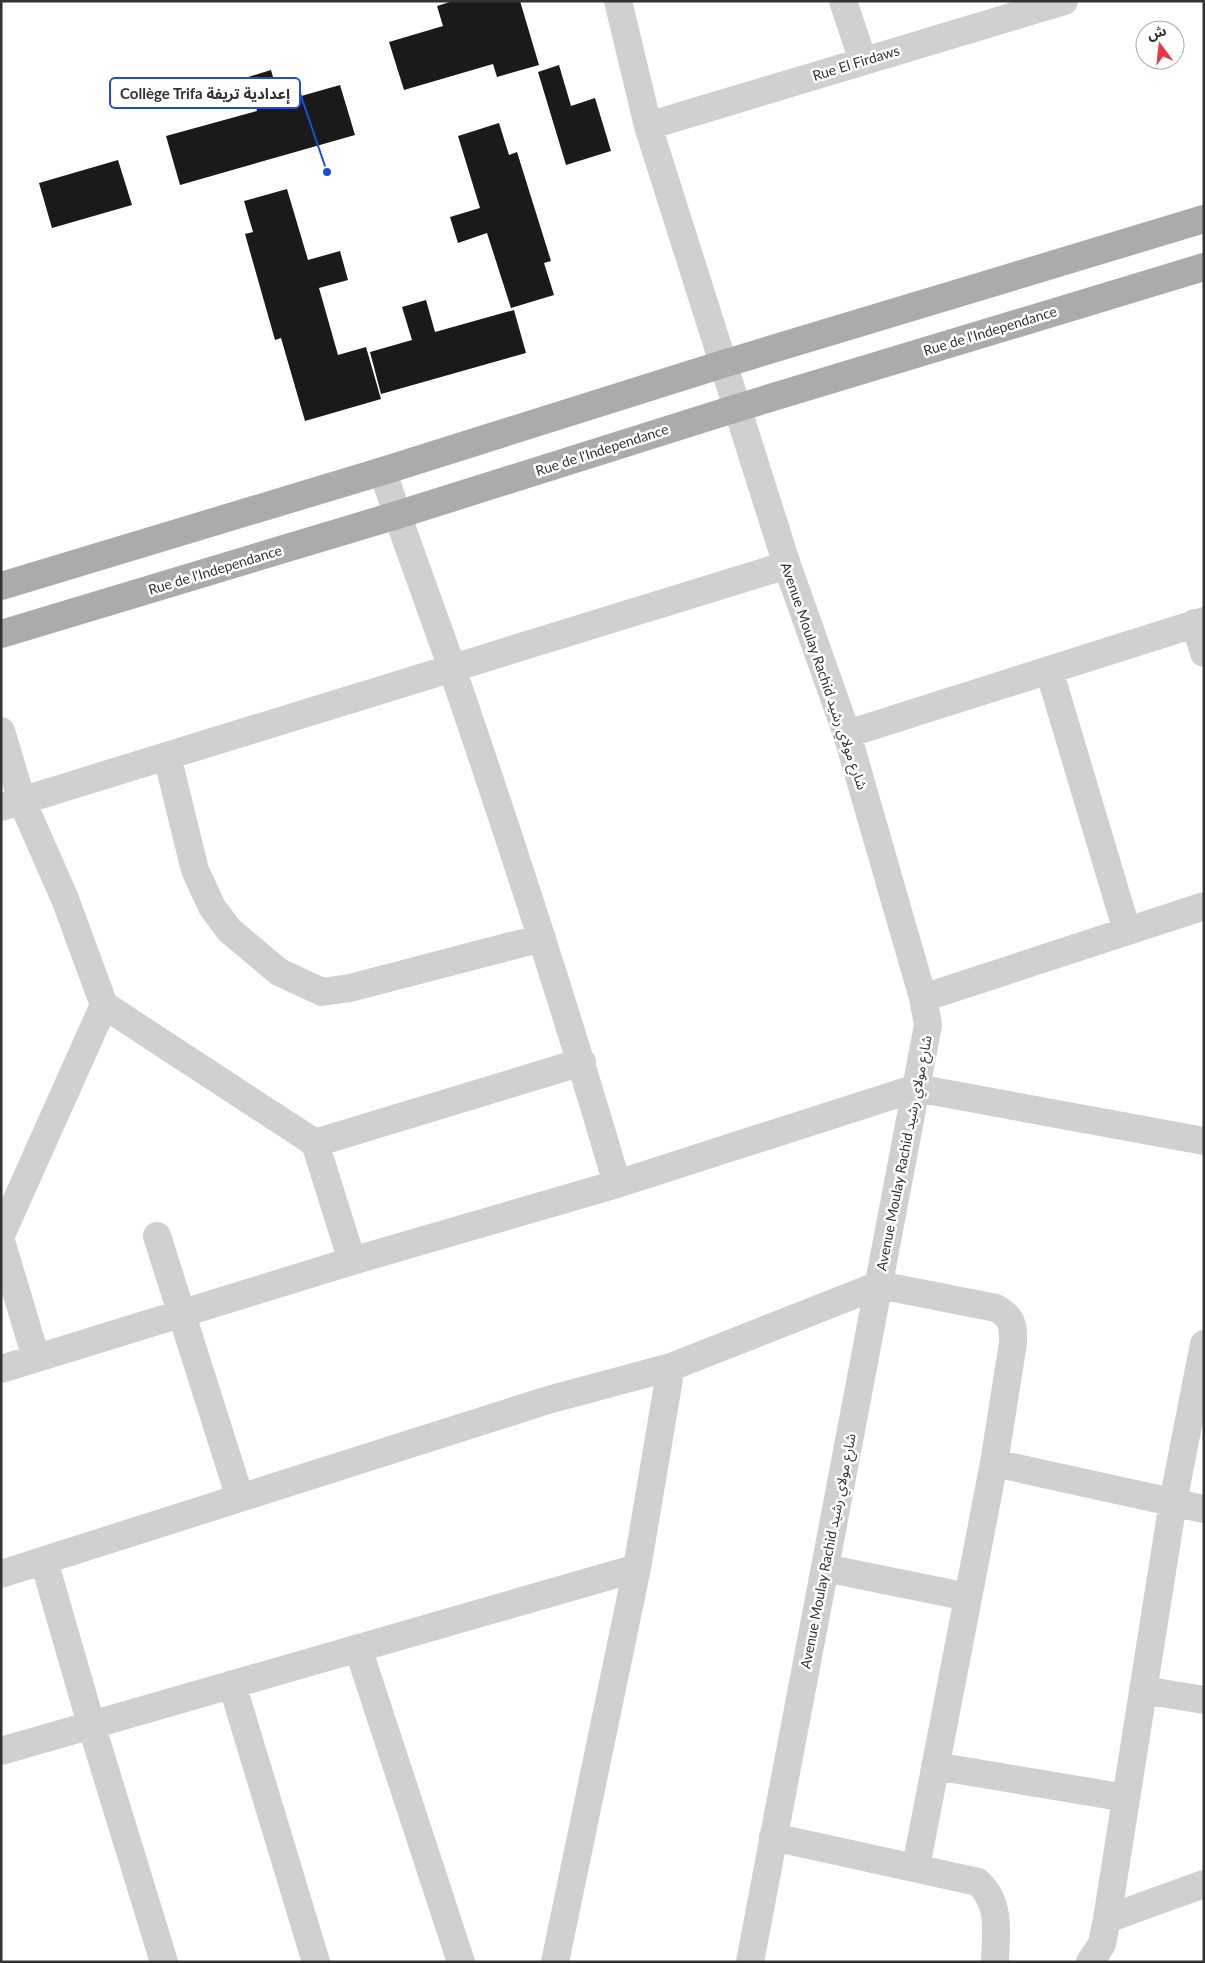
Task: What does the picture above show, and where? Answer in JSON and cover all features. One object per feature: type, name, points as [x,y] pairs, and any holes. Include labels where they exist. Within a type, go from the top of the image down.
[{"type":"main road","points":[[1,586],[383,471],[723,364],[1204,220]]},
{"type":"main road","name":"Rue de l'Independance","points":[[1,634],[397,515],[737,408],[1204,267]]},
{"type":"street","name":"Avenue Moulay Rachid شارع مولاي رشيد","points":[[618,1],[648,126],[787,566],[847,734],[923,998],[928,1025],[750,1962]]},
{"type":"street","points":[[843,1],[863,61]]},
{"type":"street","name":"Rue El Firdaws","points":[[648,126],[1064,1]]},
{"type":"street","points":[[383,471],[542,938],[582,1062],[617,1184]]},
{"type":"street","points":[[12,804],[787,566]]},
{"type":"street","points":[[847,734],[1199,622],[1204,653]]},
{"type":"street","points":[[1049,670],[1127,931]]},
{"type":"street","points":[[1,730],[12,804],[65,899],[104,1005],[315,1143],[352,1261]]},
{"type":"street","points":[[167,756],[195,870],[212,907],[229,930],[279,972],[322,992],[350,988],[542,938]]},
{"type":"street","points":[[923,998],[1204,906]]},
{"type":"street","points":[[1,1235],[104,1005]]},
{"type":"street","points":[[315,1143],[582,1062]]},
{"type":"street","points":[[1,1369],[352,1261],[617,1184],[916,1088],[1204,1140]]},
{"type":"street","points":[[157,1236],[240,1498]]},
{"type":"street","points":[[1,1241],[36,1358]]},
{"type":"street","points":[[1,1574],[548,1400],[671,1367],[879,1285],[996,1308],[1008,1316],[1013,1327],[1013,1343],[994,1463],[916,1867]]},
{"type":"street","points":[[1090,1962],[1102,1944],[1107,1920],[1173,1502],[1204,1344]]},
{"type":"street","points":[[555,1962],[637,1568],[671,1367]]},
{"type":"street","points":[[994,1463],[1204,1509]]},
{"type":"street","points":[[44,1561],[91,1724],[164,1962]]},
{"type":"street","points":[[1,1751],[637,1568]]},
{"type":"street","points":[[825,1568],[968,1597]]},
{"type":"street","points":[[358,1648],[461,1962]]},
{"type":"street","points":[[232,1684],[316,1962]]},
{"type":"street","points":[[1143,1690],[1204,1700]]},
{"type":"street","points":[[935,1766],[1126,1798]]},
{"type":"street","points":[[774,1837],[978,1882],[986,1889],[997,1915],[997,1961]]},
{"type":"street","points":[[1107,1920],[1204,1884]]},
{"type":"building","points":[[453,1],[520,1],[539,65],[497,77],[493,64],[404,90],[389,42],[443,26],[437,6]]},
{"type":"building","points":[[559,65],[571,106],[595,98],[611,151],[566,165],[538,72]]},
{"type":"building","points":[[271,70],[280,102],[340,85],[355,135],[180,185],[166,136],[257,111],[248,77]]},
{"type":"building","points":[[499,123],[509,155],[517,152],[551,261],[544,263],[554,295],[511,308],[487,233],[458,243],[450,217],[480,208],[458,136]]},
{"type":"building","points":[[118,160],[132,205],[52,228],[39,183]]},
{"type":"building","points":[[287,189],[308,260],[340,251],[348,280],[319,288],[338,355],[366,347],[381,399],[305,421],[281,338],[275,340],[245,234],[253,232],[244,201]]},
{"type":"building","points":[[426,300],[435,332],[514,310],[526,353],[381,394],[370,352],[412,340],[402,307]]},
{"type":"place","name":"Collège Trifa إعدادية تريفة","points":[[327,172]]}]
